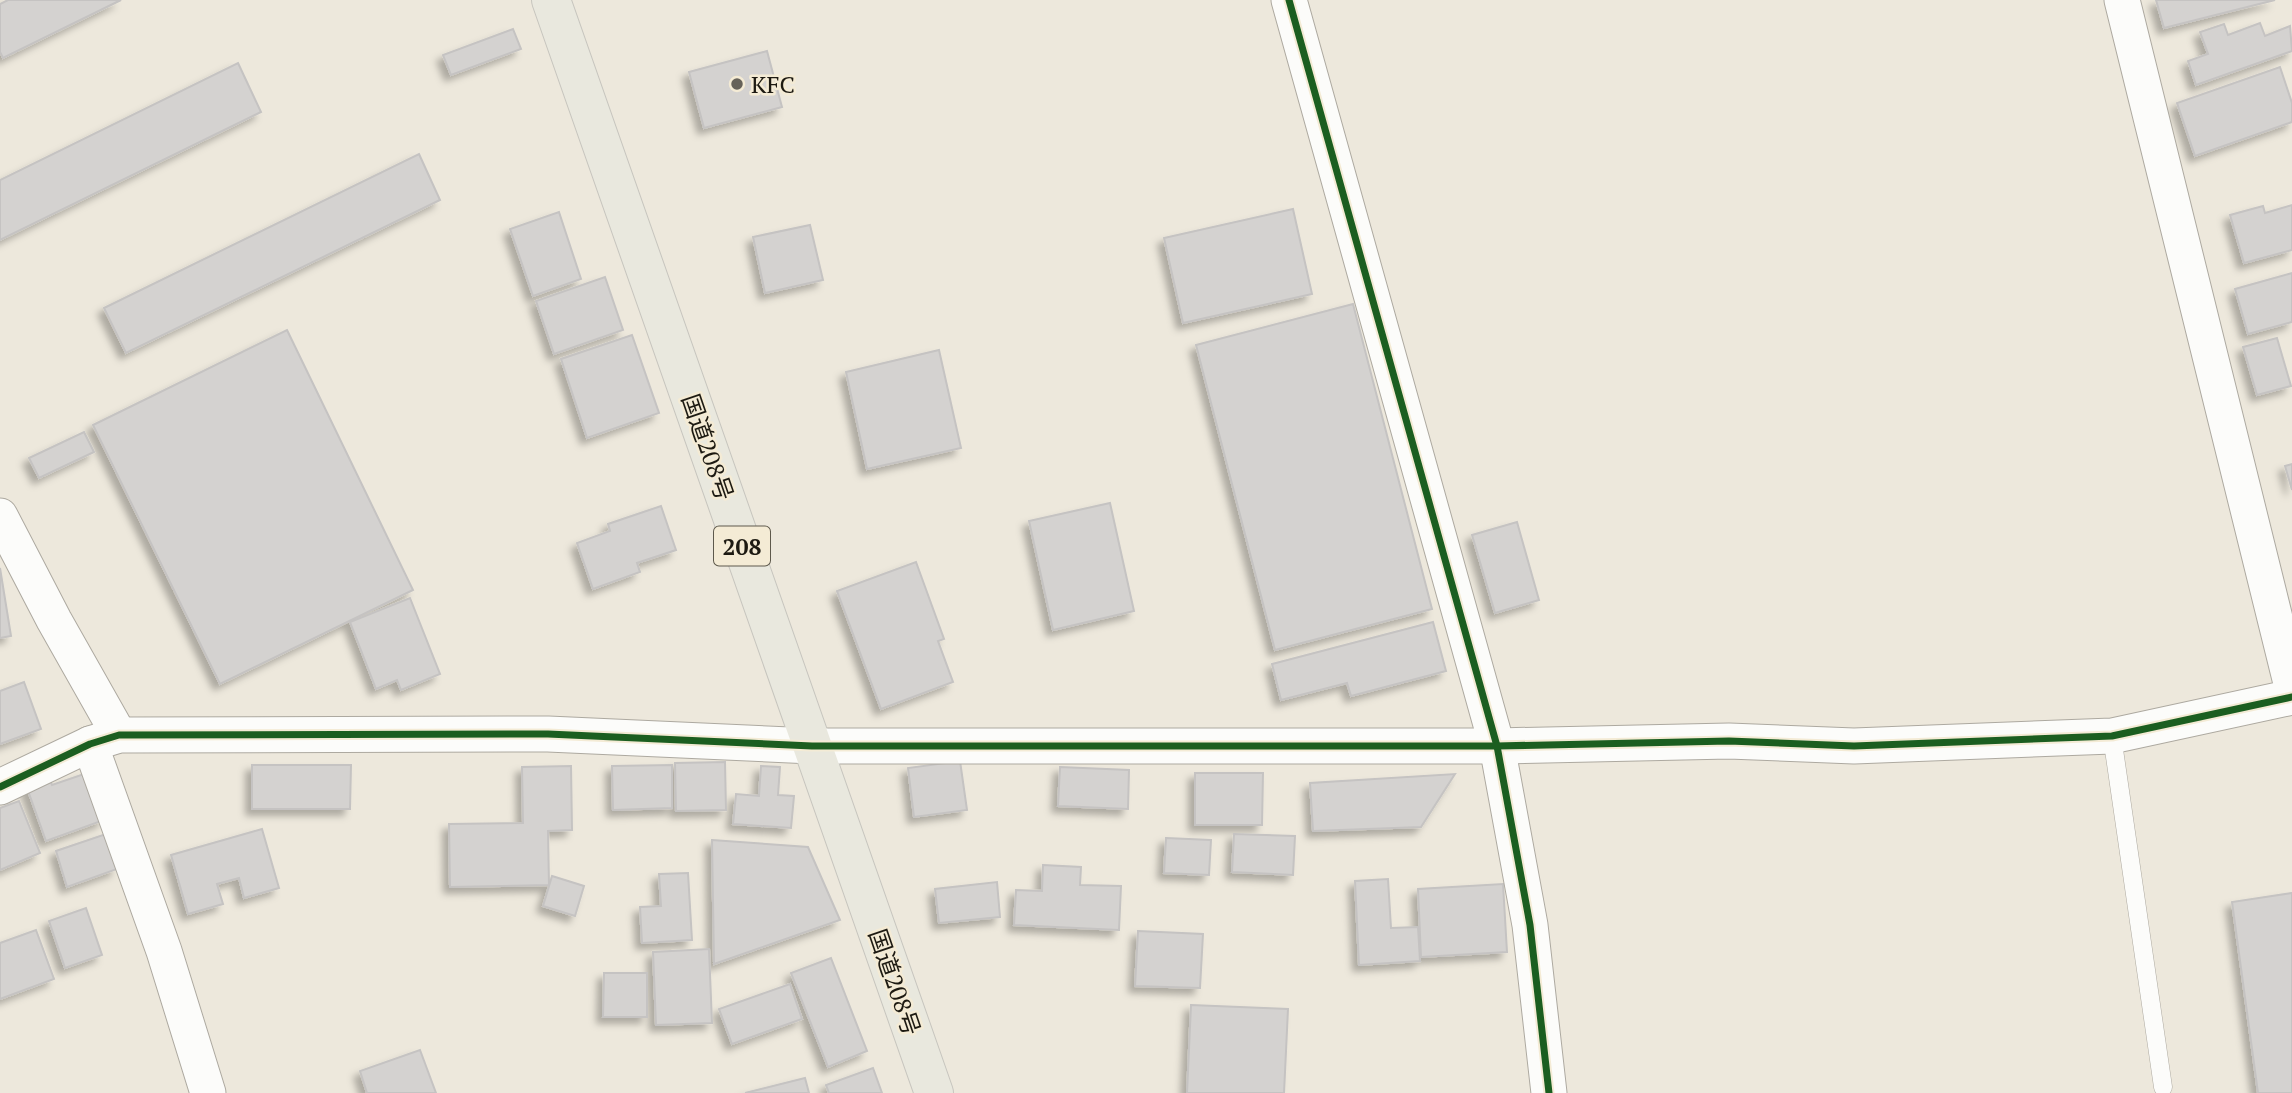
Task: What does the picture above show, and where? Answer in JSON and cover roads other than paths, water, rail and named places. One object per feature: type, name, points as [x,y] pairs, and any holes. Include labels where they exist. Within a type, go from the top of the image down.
[{"type":"highway","name":"国道208号","points":[[551,0],[934,1093]]},
{"type":"street","points":[[1289,0],[1497,746],[1530,925],[1549,1093]]},
{"type":"street","points":[[2122,0],[2292,687]]},
{"type":"street","points":[[0,516],[54,620],[105,740],[164,951],[208,1093]]},
{"type":"street","points":[[0,787],[105,740],[548,734],[812,746],[1497,746],[1729,741],[1854,746],[2112,736],[2292,697]]},
{"type":"lane","points":[[2112,736],[2163,1087]]},
{"type":"place","name":"KFC","points":[[737,84]]}]
